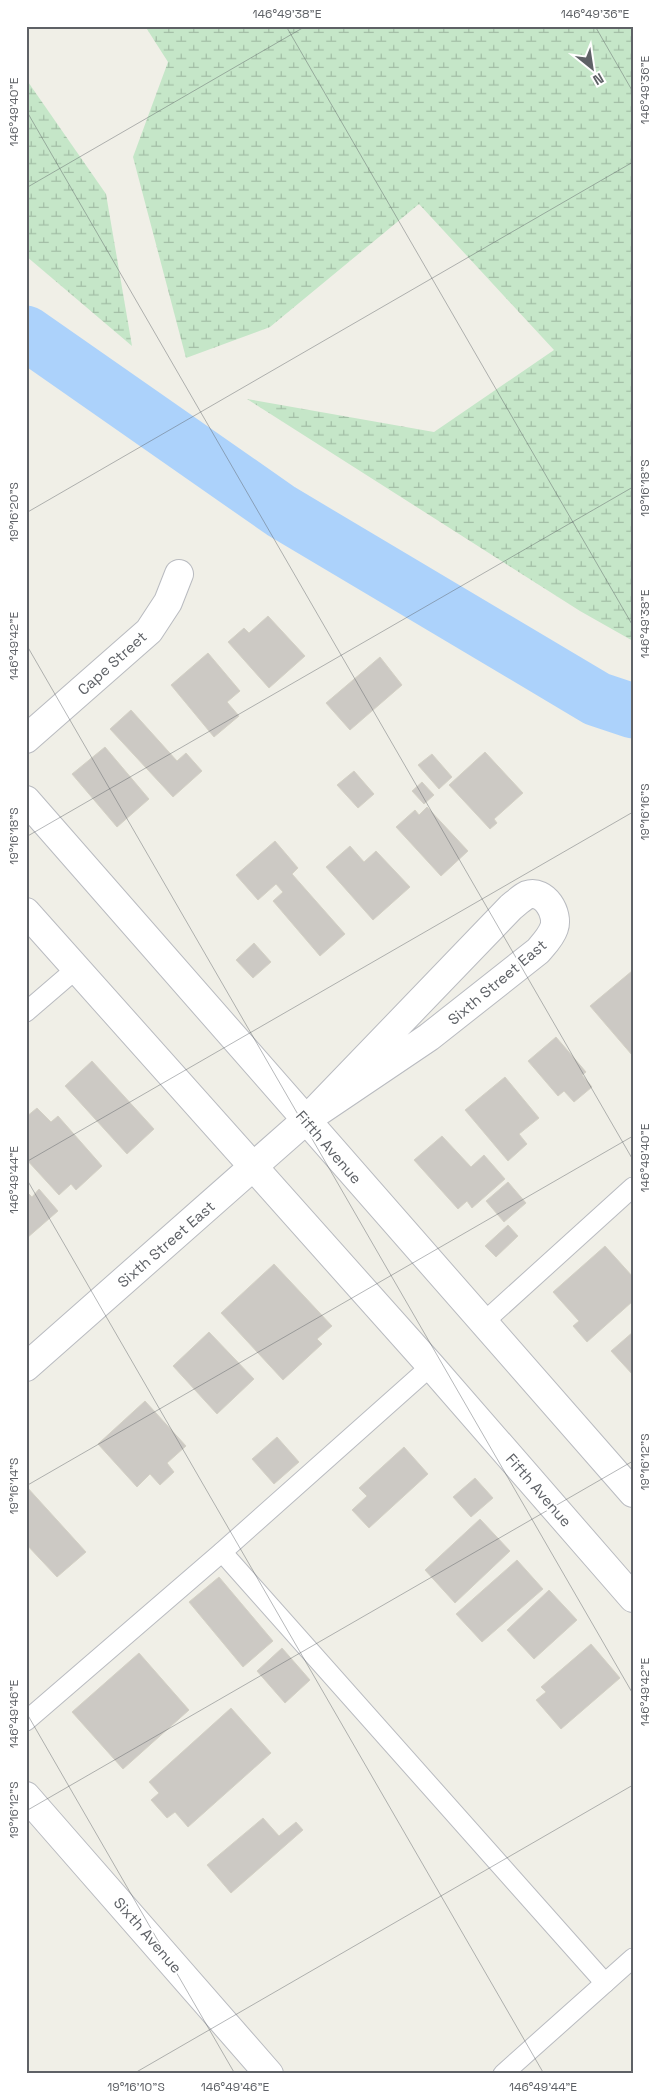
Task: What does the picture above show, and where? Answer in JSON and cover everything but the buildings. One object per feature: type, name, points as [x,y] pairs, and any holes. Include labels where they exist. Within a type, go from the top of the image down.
[{"type":"street","name":"Cape Street","points":[[26,739],[149,631],[168,602],[179,574]]},
{"type":"street","name":"Fifth Avenue","points":[[26,800],[633,1493]]},
{"type":"street","name":"Sixth Street East","points":[[26,1367],[306,1120],[511,907],[527,895],[540,896],[546,901],[555,916],[554,927],[550,936],[538,951],[430,1037],[306,1120]]},
{"type":"street","name":"Fifth Avenue","points":[[26,912],[431,1366],[633,1598]]},
{"type":"street","name":"Sixth Avenue","points":[[26,1796],[269,2074]]},
{"type":"lane","points":[[26,1012],[76,969]]},
{"type":"lane","points":[[484,1322],[633,1187]]},
{"type":"lane","points":[[26,1721],[222,1552],[431,1366]]},
{"type":"lane","points":[[222,1552],[605,1983]]},
{"type":"lane","points":[[503,2074],[633,1958]]},
{"type":"green space","points":[[145,26],[633,26],[633,641],[580,611],[247,399],[434,432],[554,350],[419,204],[270,327],[186,358],[133,157],[168,62]]},
{"type":"green space","points":[[26,79],[106,194],[132,346],[26,256]]},
{"type":"waterway","points":[[26,333],[281,511],[597,699],[633,711]]}]
